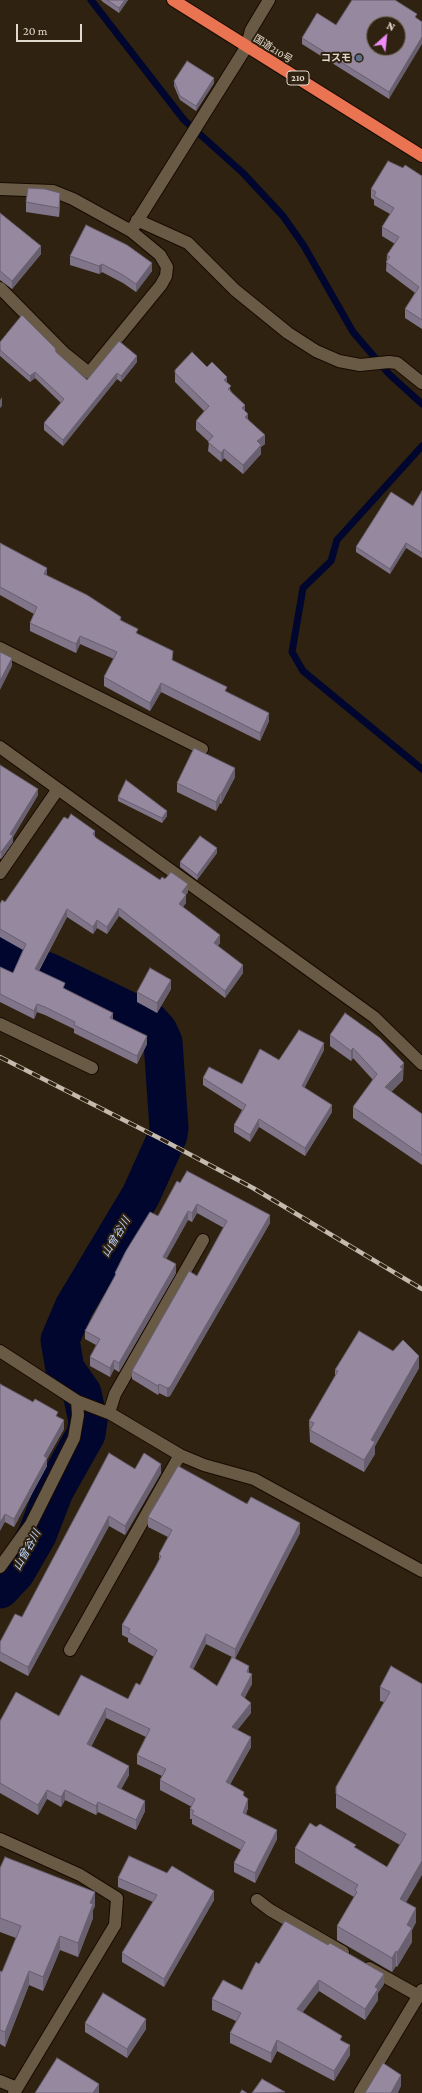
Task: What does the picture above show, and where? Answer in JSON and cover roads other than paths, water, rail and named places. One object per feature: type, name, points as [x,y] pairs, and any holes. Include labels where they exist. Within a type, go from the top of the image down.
[{"type":"highway","name":"国道210号","points":[[173,0],[422,156]]},
{"type":"street","points":[[131,231],[247,46],[251,30],[269,0]]},
{"type":"street","points":[[0,189],[53,191],[73,199],[131,231],[160,255],[167,267],[166,276],[161,285],[89,373],[64,354],[0,288]]},
{"type":"street","points":[[137,220],[188,243],[235,290],[288,333],[316,351],[339,361],[360,365],[389,362],[396,363],[422,383]]},
{"type":"street","points":[[0,648],[202,749]]},
{"type":"street","points":[[0,747],[374,1017],[422,1064]]},
{"type":"street","points":[[0,873],[58,789]]},
{"type":"street","points":[[0,1024],[92,1068]]},
{"type":"street","points":[[104,1411],[203,1240]]},
{"type":"street","points":[[0,1351],[79,1402],[104,1411],[180,1455],[204,1465],[254,1479],[422,1571]]},
{"type":"street","points":[[0,1567],[31,1524],[74,1438],[79,1402]]},
{"type":"street","points":[[70,1650],[180,1455]]},
{"type":"street","points":[[0,1840],[80,1875],[118,1898],[115,1925],[16,2091],[0,2081]]},
{"type":"street","points":[[257,1900],[270,1910],[355,1959],[419,2000],[360,2093]]},
{"type":"waterway","points":[[91,0],[184,120],[243,173],[283,216],[304,246],[353,332],[389,374],[422,404]]},
{"type":"waterway","points":[[422,446],[337,540],[331,561],[303,588],[292,652],[303,671],[422,769]]},
{"type":"waterway","name":"山曾谷川","points":[[0,956],[48,972],[149,1021],[158,1031],[163,1042],[169,1128],[168,1135],[141,1195],[74,1307],[60,1340],[65,1369],[82,1393],[88,1421],[86,1434],[54,1491],[37,1535],[15,1573],[0,1589]]},
{"type":"railway","points":[[0,1057],[161,1139],[253,1188],[422,1289]]},
{"type":"place","name":"コスモ","points":[[359,58]]}]
